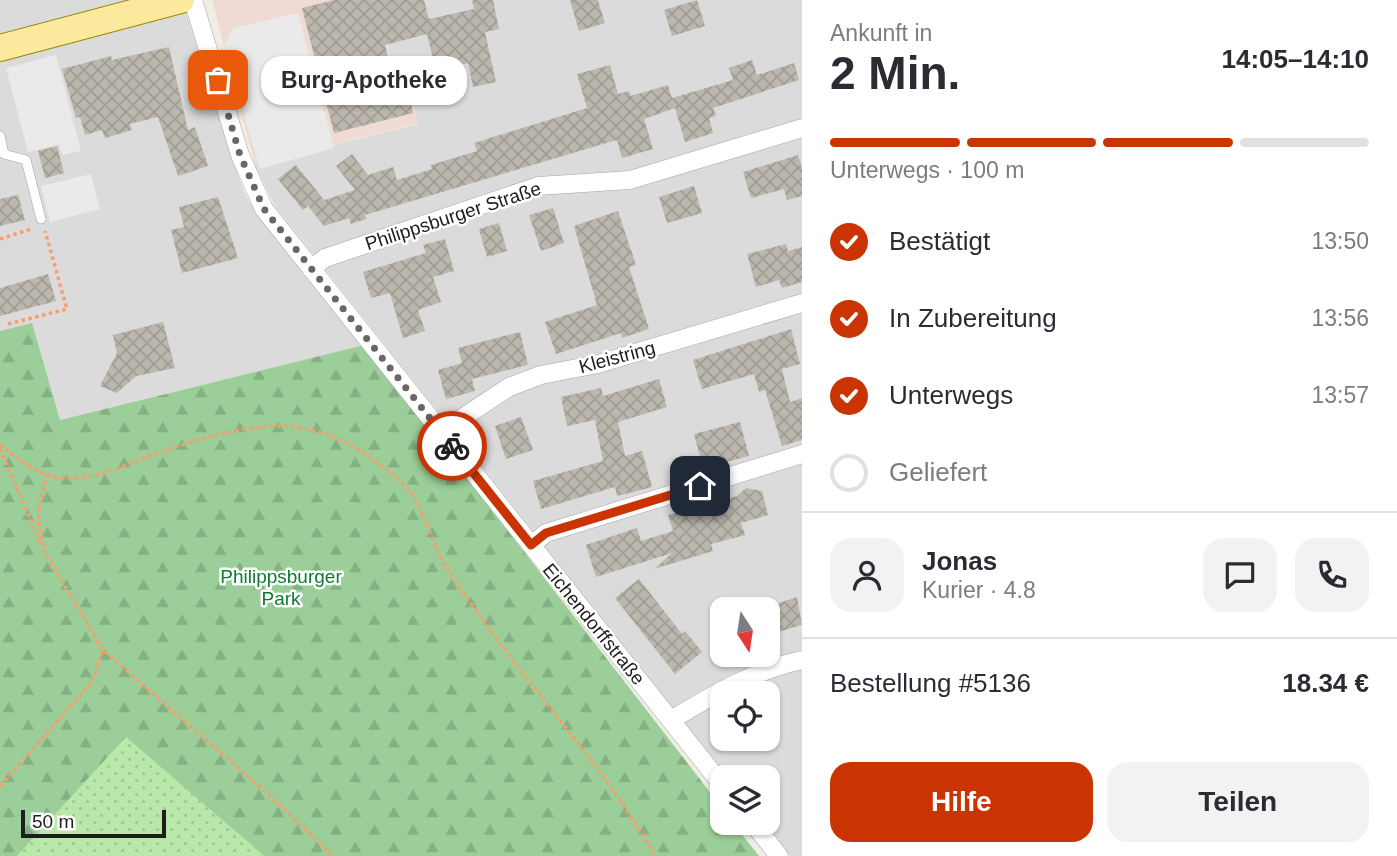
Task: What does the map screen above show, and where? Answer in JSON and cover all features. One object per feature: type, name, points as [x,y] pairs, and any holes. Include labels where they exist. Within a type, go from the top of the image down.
[{"type":"main road","points":[[0,48],[181,0]]},
{"type":"street","name":"Eichendorffstraße","points":[[193,0],[255,193],[264,209],[710,770]]},
{"type":"street","name":"Philippsburger Straße","points":[[311,268],[325,258],[538,186],[630,180],[802,128]]},
{"type":"street","name":"Kleistring","points":[[441,432],[509,387],[541,375],[598,364],[802,303]]},
{"type":"street","points":[[531,545],[546,533],[802,454]]},
{"type":"street","points":[[671,720],[763,671],[802,660]]},
{"type":"street","points":[[762,835],[779,856]]},
{"type":"lane","points":[[0,136],[4,154],[26,160],[42,222]]},
{"type":"path","points":[[0,239],[42,222],[67,309],[8,324]]},
{"type":"path","points":[[0,447],[32,467],[58,478],[88,476],[220,435],[282,426],[342,439],[404,486],[425,518],[439,554],[459,587],[527,680],[549,703],[608,780],[655,856]]},
{"type":"path","points":[[0,447],[16,479],[44,551],[103,650],[267,793],[333,856]]},
{"type":"path","points":[[44,551],[38,515],[47,474]]},
{"type":"path","points":[[0,786],[92,682],[103,650]]},
{"type":"shaded area","points":[[0,0],[182,0],[245,195],[262,220],[364,345],[60,420],[32,323],[0,331]]},
{"type":"shaded area","points":[[212,0],[375,0],[400,97],[410,95],[418,123],[255,165]]},
{"type":"shaded area","points":[[375,0],[802,0],[802,856],[790,856],[773,835],[780,835],[780,765],[718,765],[275,206],[255,165],[418,124],[411,95],[401,97]]},
{"type":"shaded area","points":[[298,13],[334,148],[260,169],[224,46],[233,28]]},
{"type":"shaded area","points":[[56,55],[81,151],[63,155],[59,144],[28,152],[6,68]]},
{"type":"shaded area","points":[[91,174],[100,209],[50,222],[41,186]]},
{"type":"green space","name":"Philippsburger Park","points":[[32,323],[60,420],[364,345],[710,792],[710,835],[742,835],[759,856],[264,856],[126,737],[17,856],[0,856],[0,331]]},
{"type":"green space","points":[[126,736],[264,856],[17,856]]},
{"type":"building","points":[[334,0],[424,0],[429,19],[474,9],[472,0],[493,0],[499,29],[485,32],[496,82],[473,87],[468,63],[436,71],[427,34],[385,45],[400,100],[410,97],[413,113],[334,133],[302,8]]},
{"type":"building","points":[[570,0],[598,0],[605,23],[579,31]]},
{"type":"building","points":[[697,0],[705,26],[672,36],[664,10]]},
{"type":"building","points":[[169,47],[188,130],[195,127],[208,166],[178,176],[158,117],[130,124],[132,130],[105,138],[102,130],[85,135],[80,117],[76,118],[62,69],[111,56],[112,60]]},
{"type":"building","points":[[752,60],[757,75],[794,63],[799,80],[713,108],[716,116],[709,118],[713,133],[685,142],[675,108],[644,119],[653,149],[622,158],[617,140],[365,215],[366,219],[351,224],[349,218],[324,226],[308,206],[303,210],[278,179],[296,165],[324,200],[355,190],[336,166],[352,154],[368,175],[393,167],[397,180],[432,169],[431,165],[477,151],[474,143],[587,108],[577,74],[610,65],[618,94],[629,91],[631,96],[668,85],[674,105],[672,98],[733,80],[729,68]]},
{"type":"building","points":[[57,146],[64,173],[45,178],[38,151]]},
{"type":"building","points":[[798,155],[802,168],[802,196],[787,200],[784,189],[751,198],[743,172]]},
{"type":"building","points":[[694,186],[702,213],[667,223],[659,197]]},
{"type":"building","points":[[18,195],[25,220],[0,226],[0,199]]},
{"type":"building","points":[[218,197],[238,258],[182,273],[171,230],[184,227],[179,207]]},
{"type":"building","points":[[553,208],[564,243],[541,251],[529,215]]},
{"type":"building","points":[[618,211],[636,265],[629,267],[649,329],[622,338],[621,333],[556,354],[545,322],[597,305],[574,226]]},
{"type":"building","points":[[499,223],[507,251],[487,257],[479,229]]},
{"type":"building","points":[[445,239],[454,271],[433,277],[441,302],[418,310],[425,331],[403,338],[390,293],[371,298],[363,272],[426,253],[423,245]]},
{"type":"building","points":[[786,244],[788,251],[802,247],[802,282],[782,288],[779,280],[756,287],[747,254]]},
{"type":"building","points":[[48,274],[56,301],[0,316],[0,288]]},
{"type":"building","points":[[163,322],[175,368],[136,376],[117,393],[100,386],[117,353],[113,335]]},
{"type":"building","points":[[791,329],[800,364],[782,369],[790,402],[802,398],[802,440],[782,446],[765,390],[759,392],[754,374],[702,389],[693,360]]},
{"type":"building","points":[[520,332],[528,365],[472,379],[475,391],[446,399],[438,370],[462,363],[458,348]]},
{"type":"building","points":[[659,379],[667,407],[618,422],[625,456],[642,451],[652,487],[617,496],[615,487],[541,509],[533,481],[603,461],[595,420],[567,426],[561,397],[601,388],[603,396]]},
{"type":"building","points":[[521,417],[533,450],[506,459],[495,426]]},
{"type":"building","points":[[740,422],[749,456],[703,468],[694,434]]},
{"type":"building","points":[[746,488],[762,491],[768,515],[741,523],[745,535],[711,544],[713,551],[654,569],[672,553],[596,577],[586,545],[637,528],[641,541],[673,531],[668,515],[737,496]]},
{"type":"building","points":[[639,579],[682,634],[685,631],[702,652],[675,674],[615,598]]},
{"type":"building","points":[[797,597],[802,625],[780,631],[780,603]]},
{"type":"way so far","points":[[218,80],[240,155],[264,209],[452,446]]},
{"type":"place","name":"Burg-Apotheke","points":[[218,80]]},
{"type":"route","points":[[452,446],[531,545],[546,533],[700,486]]}]
